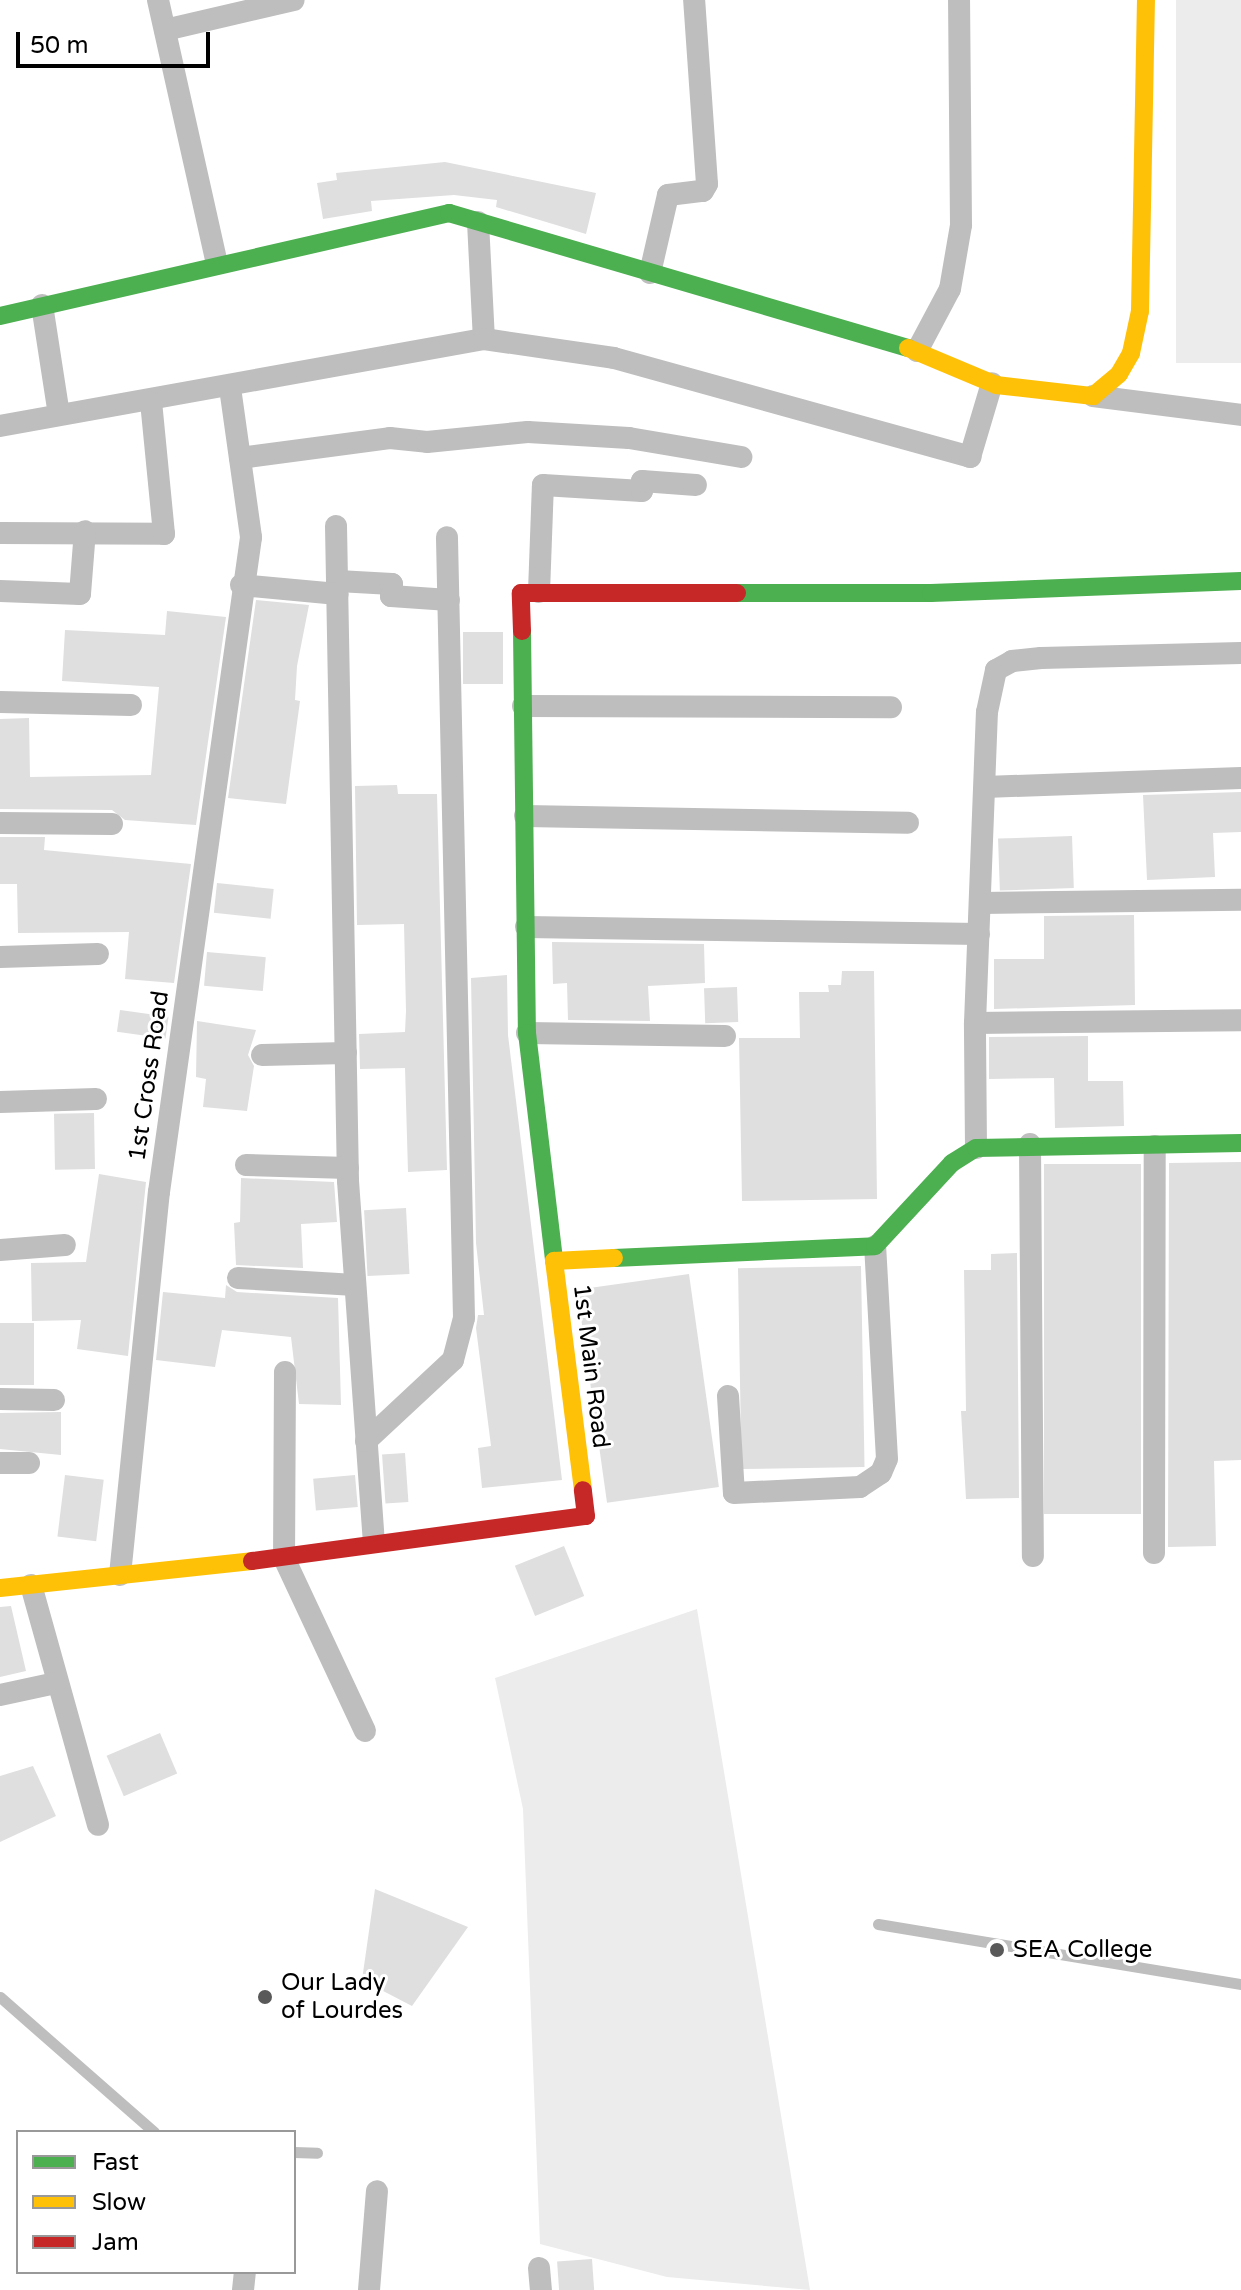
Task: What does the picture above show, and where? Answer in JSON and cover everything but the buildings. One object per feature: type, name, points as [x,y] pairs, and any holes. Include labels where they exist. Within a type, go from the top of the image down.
[{"type":"street","points":[[158,0],[217,263]]},
{"type":"street","points":[[165,30],[294,0]]},
{"type":"street","points":[[650,273],[668,195],[703,191],[707,184],[694,0]]},
{"type":"street","points":[[917,351],[950,289],[961,225],[959,0]]},
{"type":"street","points":[[1093,396],[1119,374],[1131,353],[1140,311],[1146,0]]},
{"type":"street","points":[[0,316],[217,263],[449,213],[917,351],[992,383],[1241,415]]},
{"type":"street","points":[[478,222],[484,339]]},
{"type":"street","points":[[42,305],[59,415]]},
{"type":"street","points":[[0,426],[230,388],[484,339],[614,358],[970,457],[992,383]]},
{"type":"street","name":"1st Cross Road","points":[[120,1575],[159,1192],[241,585],[251,537],[230,388]]},
{"type":"street","points":[[0,533],[32,536],[85,531],[164,534],[151,402]]},
{"type":"street","points":[[240,458],[390,438],[427,442],[528,432],[629,438],[741,457]]},
{"type":"street","points":[[539,592],[543,485],[642,491],[642,481],[696,485]]},
{"type":"street","points":[[336,526],[348,1168],[374,1541]]},
{"type":"street","points":[[0,591],[80,594],[85,531]]},
{"type":"street","points":[[366,1441],[453,1360],[464,1318],[447,537]]},
{"type":"street","points":[[554,1261],[527,1033],[521,593],[931,593],[1241,581]]},
{"type":"street","points":[[241,585],[338,587],[392,584],[391,596],[449,600]]},
{"type":"street","points":[[976,1148],[975,1023],[989,687],[996,670],[1012,661],[1241,653]]},
{"type":"street","points":[[0,702],[131,705]]},
{"type":"street","points":[[523,706],[891,707]]},
{"type":"street","points":[[985,787],[1241,778]]},
{"type":"street","points":[[525,816],[908,823]]},
{"type":"street","points":[[0,823],[112,824]]},
{"type":"street","points":[[981,903],[1241,900]]},
{"type":"street","points":[[526,927],[979,934]]},
{"type":"street","points":[[0,957],[98,954]]},
{"type":"street","points":[[975,1023],[1241,1020]]},
{"type":"street","points":[[527,1033],[725,1036]]},
{"type":"street","points":[[262,1055],[346,1053]]},
{"type":"street","points":[[0,1102],[96,1099]]},
{"type":"street","points":[[728,1396],[734,1493],[860,1487],[881,1473],[887,1459],[875,1246],[952,1163],[976,1148],[1030,1144],[1155,1146],[1241,1143]]},
{"type":"street","points":[[1030,1144],[1033,1556]]},
{"type":"street","points":[[1154,1553],[1155,1146]]},
{"type":"street","points":[[246,1165],[348,1168]]},
{"type":"street","points":[[0,1250],[65,1245]]},
{"type":"street","name":"1st Main Road","points":[[0,1588],[284,1558],[374,1541],[586,1516],[554,1261],[875,1246]]},
{"type":"street","points":[[238,1278],[355,1285]]},
{"type":"street","points":[[285,1372],[284,1558],[365,1731]]},
{"type":"street","points":[[0,1399],[54,1400]]},
{"type":"street","points":[[0,1463],[29,1463]]},
{"type":"street","points":[[31,1585],[98,1825]]},
{"type":"street","points":[[0,1695],[56,1683]]},
{"type":"street","points":[[369,2290],[377,2191]]},
{"type":"lane","points":[[878,1924],[1241,1984]]},
{"type":"lane","points":[[0,1997],[152,2130]]},
{"type":"lane","points":[[296,2152],[317,2153]]},
{"type":"shaded area","points":[[1176,0],[1241,0],[1241,363],[1176,363]]},
{"type":"shaded area","points":[[697,1609],[810,2290],[667,2277],[540,2244],[523,1809],[495,1678]]},
{"type":"traffic: fast","points":[[0,316],[449,213],[908,348]]},
{"type":"traffic: fast","points":[[737,593],[931,593],[1241,581]]},
{"type":"traffic: fast","points":[[522,631],[527,1033],[554,1261]]},
{"type":"traffic: fast","points":[[614,1258],[875,1246],[952,1163],[976,1148],[1241,1143]]},
{"type":"traffic: slow","points":[[908,348],[996,385],[1093,396],[1119,374],[1131,353],[1140,311],[1146,0]]},
{"type":"traffic: slow","points":[[583,1490],[554,1261],[614,1258]]},
{"type":"traffic: slow","points":[[0,1588],[252,1561]]},
{"type":"traffic: jam","points":[[522,631],[521,593],[737,593]]},
{"type":"traffic: jam","points":[[252,1561],[586,1516],[583,1490]]},
{"type":"place","name":"SEA College","points":[[997,1950]]},
{"type":"place","name":"Our Lady of Lourdes","points":[[265,1997]]}]
